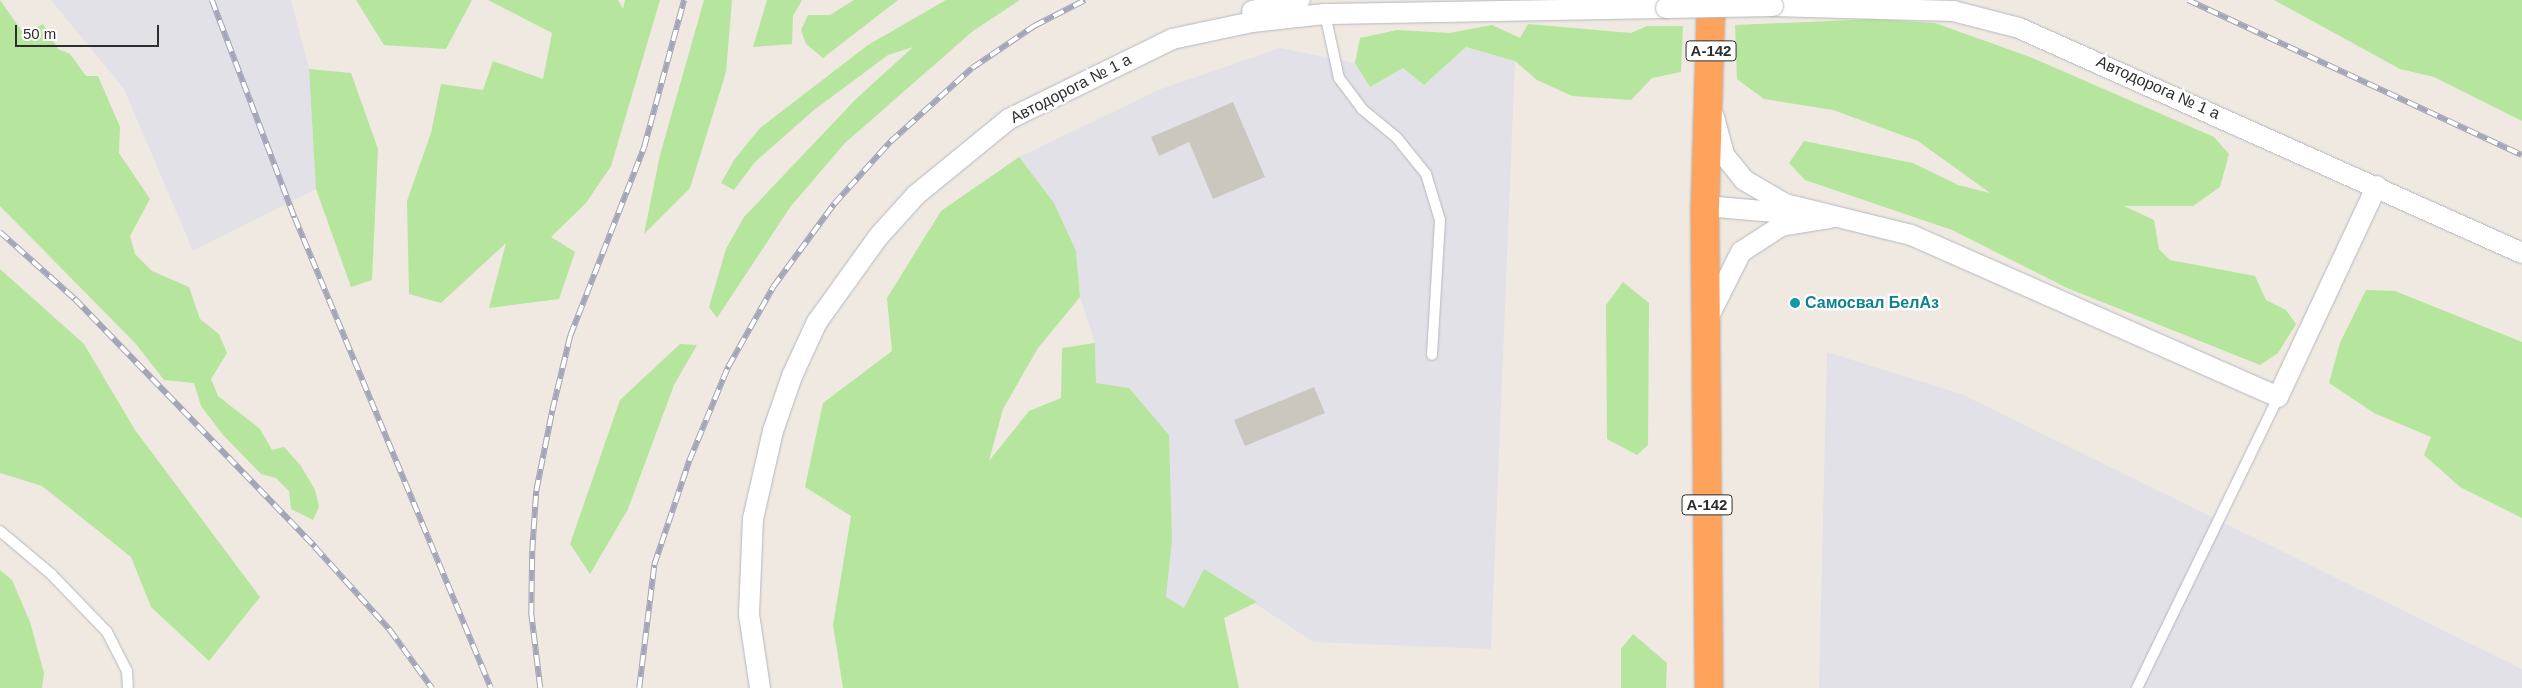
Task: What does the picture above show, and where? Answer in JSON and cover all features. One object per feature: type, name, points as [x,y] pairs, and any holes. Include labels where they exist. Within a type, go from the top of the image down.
[{"type":"highway","name":"А-142","points":[[1709,688],[1705,206],[1711,0]]},
{"type":"street","points":[[1172,39],[1252,10],[1300,0]]},
{"type":"street","points":[[1951,0],[2019,28]]},
{"type":"street","name":"Автодорога № 1 а","points":[[760,688],[748,614],[753,520],[773,431],[792,376],[817,322],[845,277],[916,195],[1009,119],[1172,39],[1252,22],[1325,14],[1773,6],[1953,10],[2019,28],[2377,186],[2522,253]]},
{"type":"street","points":[[1709,101],[1724,155],[1744,180],[1785,204],[1841,216],[1910,235],[2278,397],[2377,186]]},
{"type":"street","points":[[1705,206],[1841,216]]},
{"type":"street","points":[[1706,322],[1741,252],[1781,226],[1841,216]]},
{"type":"lane","points":[[1325,14],[1340,78],[1362,109],[1397,138],[1426,174],[1440,220],[1432,355]]},
{"type":"lane","points":[[2137,688],[2278,397]]},
{"type":"lane","points":[[0,531],[51,574],[107,632],[127,671],[128,688]]},
{"type":"shaded area","points":[[51,0],[291,0],[309,69],[316,189],[193,251],[124,89]]},
{"type":"shaded area","points":[[1466,47],[1515,61],[1491,649],[1313,642],[1205,570],[1184,608],[1165,597],[1172,540],[1129,388],[1096,383],[1095,343],[1080,297],[1076,251],[1019,157],[1161,89],[1280,48],[1355,63],[1370,87],[1403,68],[1424,85]]},
{"type":"shaded area","points":[[1827,352],[1961,394],[2522,669],[2522,688],[1819,688]]},
{"type":"green space","points":[[0,0],[24,34],[43,24],[58,49],[70,54],[86,76],[98,76],[120,127],[119,153],[150,199],[130,236],[135,254],[152,271],[189,287],[200,319],[219,334],[227,353],[211,379],[218,396],[260,429],[272,450],[284,447],[301,466],[315,490],[319,507],[313,520],[291,509],[289,491],[276,478],[261,474],[223,435],[201,406],[194,383],[164,380],[136,344],[0,206]]},
{"type":"green space","points":[[356,0],[472,0],[446,49],[384,45]]},
{"type":"green space","points":[[488,0],[618,0],[623,9],[625,0],[660,0],[611,166],[586,203],[551,237],[575,252],[559,299],[489,308],[506,243],[441,303],[409,294],[407,201],[431,133],[441,84],[483,90],[493,61],[543,79],[552,33]]},
{"type":"green space","points":[[704,0],[732,0],[726,72],[690,188],[644,234],[660,155]]},
{"type":"green space","points":[[767,0],[802,0],[793,16],[792,44],[753,47]]},
{"type":"green space","points":[[854,0],[898,0],[823,58],[806,44],[801,30],[808,15],[830,15]]},
{"type":"green space","points":[[946,0],[1020,0],[973,31],[845,143],[791,206],[717,318],[709,307],[726,249],[744,217],[856,99],[913,47],[888,55],[814,110],[755,162],[734,190],[721,183],[734,160],[760,128],[868,45]]},
{"type":"green space","points":[[2274,0],[2522,0],[2522,121],[2434,77],[2400,69]]},
{"type":"green space","points":[[1874,19],[1935,23],[2030,57],[2214,137],[2229,154],[2220,187],[2193,206],[2124,206],[2154,220],[2159,249],[2170,260],[2255,276],[2266,300],[2286,310],[2296,324],[2278,353],[2260,365],[2067,288],[1952,230],[1805,180],[1789,163],[1804,141],[1913,163],[1958,185],[1990,193],[1918,141],[1833,110],[1764,99],[1737,79],[1735,25]]},
{"type":"green space","points":[[1528,24],[1631,33],[1647,26],[1683,26],[1681,72],[1652,78],[1631,100],[1572,96],[1537,80],[1515,61],[1466,47],[1424,85],[1403,68],[1370,87],[1355,63],[1360,38],[1397,30],[1449,33],[1492,25],[1520,38]]},
{"type":"green space","points":[[309,69],[351,73],[378,149],[372,280],[351,287],[316,189]]},
{"type":"green space","points":[[1019,157],[1054,203],[1076,251],[1080,297],[1038,348],[1003,409],[989,461],[1029,411],[1061,398],[1062,348],[1095,343],[1096,383],[1129,388],[1169,435],[1172,540],[1166,597],[1184,608],[1204,569],[1257,602],[1224,618],[1239,688],[843,688],[833,625],[851,516],[805,487],[823,403],[892,351],[887,298],[941,211]]},
{"type":"green space","points":[[0,269],[84,344],[135,430],[260,597],[209,661],[151,607],[131,557],[42,486],[0,473]]},
{"type":"green space","points":[[1623,282],[1649,303],[1648,445],[1637,455],[1607,439],[1606,305]]},
{"type":"green space","points":[[2366,290],[2395,291],[2522,342],[2522,518],[2460,487],[2424,455],[2431,437],[2374,413],[2329,383],[2340,343]]},
{"type":"green space","points":[[680,344],[697,345],[674,385],[628,509],[590,574],[570,544],[620,400]]},
{"type":"green space","points":[[0,570],[12,580],[30,622],[44,673],[42,688],[0,688]]},
{"type":"green space","points":[[1633,634],[1667,663],[1666,688],[1621,688],[1621,649]]},
{"type":"building","points":[[1233,102],[1265,177],[1213,199],[1189,142],[1159,156],[1151,137]]},
{"type":"building","points":[[1314,387],[1325,413],[1245,446],[1234,420]]},
{"type":"railway","points":[[212,0],[295,218],[491,688]]},
{"type":"railway","points":[[540,688],[531,614],[532,551],[536,491],[552,411],[570,336],[644,147],[684,0]]},
{"type":"railway","points":[[639,688],[654,565],[689,461],[728,367],[773,287],[834,204],[890,142],[972,68],[1034,26],[1085,0]]},
{"type":"railway","points":[[2188,0],[2522,155]]},
{"type":"railway","points":[[0,232],[75,299],[315,547],[390,630],[432,688]]},
{"type":"place","name":"Самосвал БелАз","points":[[1795,303]]}]
